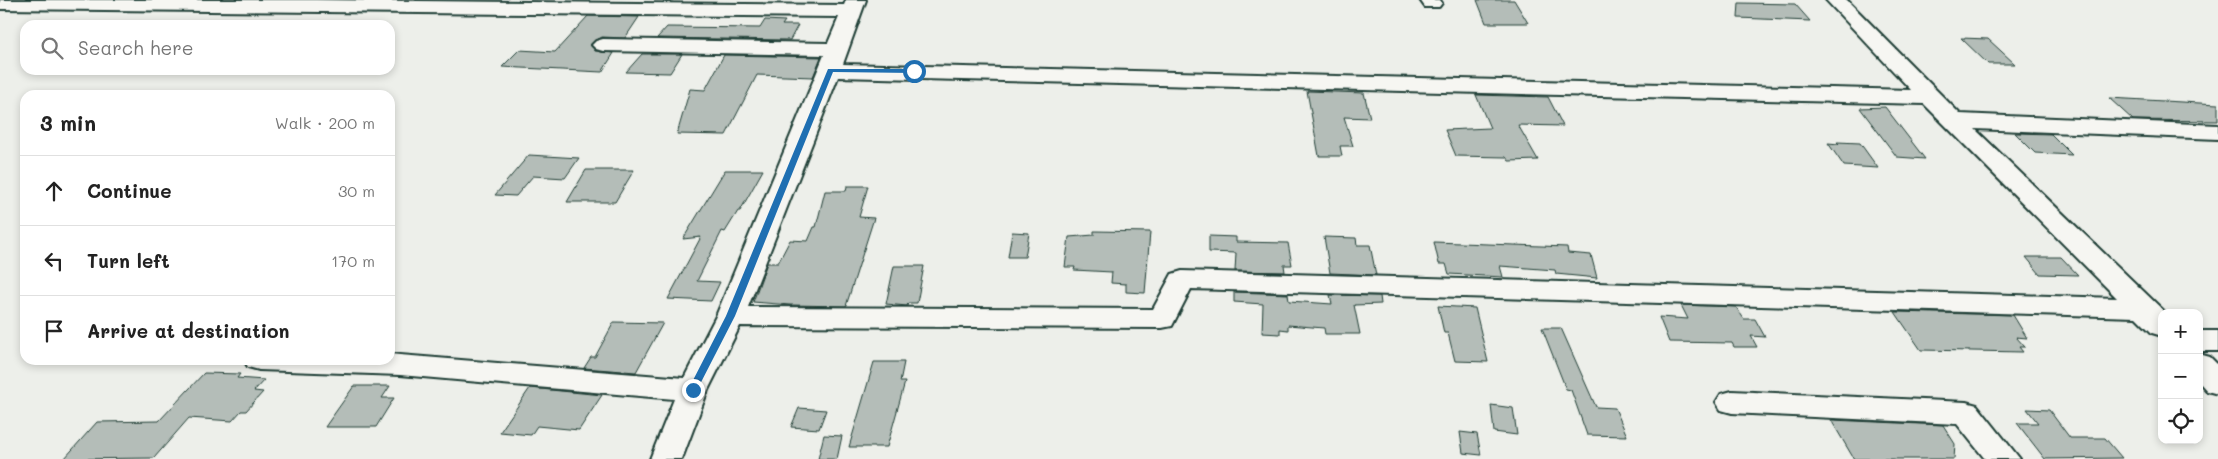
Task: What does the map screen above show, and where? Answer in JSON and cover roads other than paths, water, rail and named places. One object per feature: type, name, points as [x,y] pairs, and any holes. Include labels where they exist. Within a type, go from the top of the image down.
[{"type":"street","points":[[1836,0],[1954,121],[2152,317]]},
{"type":"street","points":[[0,3],[854,5],[730,316],[693,390],[666,459]]},
{"type":"street","points":[[603,44],[833,59],[1931,97]]},
{"type":"street","points":[[1954,121],[2218,132]]},
{"type":"street","points":[[730,316],[1162,319],[1182,280],[2152,317]]},
{"type":"street","points":[[2203,341],[2218,341]]},
{"type":"street","points":[[395,365],[693,390]]},
{"type":"street","points":[[2203,368],[2218,383]]},
{"type":"street","points":[[1732,402],[1966,413],[2004,459]]}]
